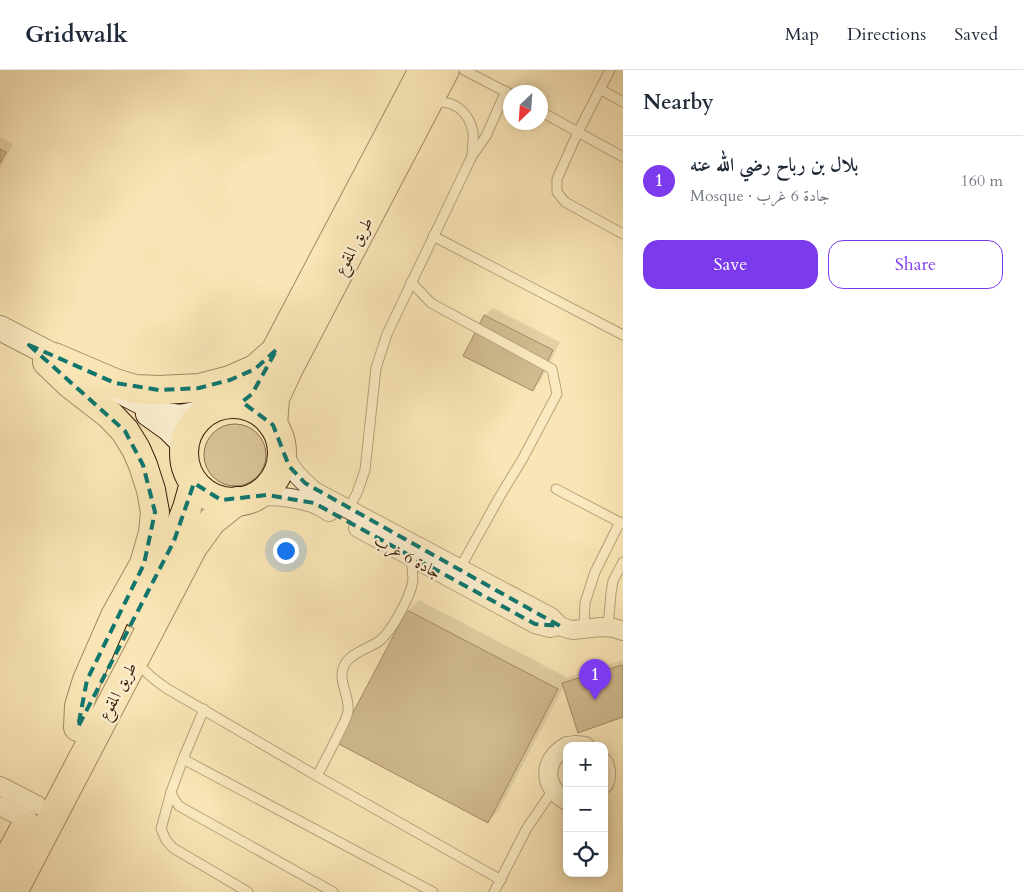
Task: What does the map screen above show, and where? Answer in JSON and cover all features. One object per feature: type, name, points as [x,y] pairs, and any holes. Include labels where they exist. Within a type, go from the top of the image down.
[{"type":"main road","name":"طريق المقوع","points":[[239,404],[252,394],[278,349],[423,70]]},
{"type":"main road","name":"طريق المقوع","points":[[277,436],[275,398],[445,70]]},
{"type":"main road","points":[[0,328],[50,360],[146,412],[169,429],[182,442],[187,471],[194,482],[206,494],[221,500],[245,499],[267,488],[277,474],[281,458],[277,436],[263,415],[252,408],[239,404],[227,404],[180,418],[166,415],[50,360],[0,338]]},
{"type":"main road","points":[[50,360],[135,389],[176,390],[199,388],[230,380],[256,369],[278,349]]},
{"type":"main road","points":[[50,360],[70,384],[110,415],[125,431],[143,465],[151,490],[155,512],[153,534],[144,564],[116,616],[87,680],[79,706],[78,727]]},
{"type":"main road","points":[[183,451],[188,432],[195,421],[205,412]]},
{"type":"main road","name":"طريق المقوع","points":[[0,874],[174,541],[187,508],[194,482]]},
{"type":"main road","name":"طريق المقوع","points":[[13,892],[193,547],[212,521],[245,499]]},
{"type":"street","name":"جادة 6 غرب","points":[[277,436],[289,466],[314,491],[460,568],[551,618],[560,626],[573,630],[601,627],[615,629]]},
{"type":"street","name":"جادة 6 غرب","points":[[245,499],[267,496],[314,503],[535,624],[550,628],[560,626]]},
{"type":"street","points":[[560,796],[549,782],[548,774],[549,765],[553,758],[558,751],[563,748]]},
{"type":"street","points":[[0,786],[33,813]]},
{"type":"street","points":[[0,806],[33,813]]},
{"type":"lane","points":[[464,70],[503,90]]},
{"type":"lane","points":[[610,70],[578,132],[557,179],[557,192],[565,202],[623,234]]},
{"type":"lane","points":[[600,89],[623,102]]},
{"type":"lane","points":[[427,104],[439,102],[451,104],[462,110],[469,118],[473,133],[472,156]]},
{"type":"lane","points":[[348,510],[357,493],[365,470],[376,368],[387,334],[472,156],[486,136],[503,103]]},
{"type":"lane","points":[[548,115],[623,157]]},
{"type":"lane","points":[[433,236],[623,335]]},
{"type":"lane","points":[[411,282],[430,303],[552,370],[557,394],[522,460],[460,568]]},
{"type":"lane","points":[[556,489],[622,523],[595,572],[585,603],[584,628]]},
{"type":"lane","points":[[317,776],[345,721],[348,711],[342,675],[344,666],[350,658],[379,641],[388,632],[406,601],[411,587],[413,572],[410,557]]},
{"type":"lane","points":[[615,629],[611,593],[614,581],[623,562]]},
{"type":"lane","points":[[135,657],[145,672],[166,688],[501,880]]},
{"type":"lane","points":[[204,709],[171,792],[161,829],[166,840],[173,848],[248,892]]},
{"type":"lane","points":[[183,759],[433,892]]},
{"type":"lane","points":[[171,792],[180,806],[333,892]]},
{"type":"lane","points":[[494,892],[527,828],[560,796]]},
{"type":"highlighted area","points":[[29,345],[115,383],[159,390],[199,388],[230,380],[255,369],[277,349],[252,394],[242,402],[273,425],[289,466],[305,483],[560,626],[535,624],[314,503],[267,495],[221,500],[194,483],[174,541],[78,727],[87,680],[144,564],[155,512],[143,465],[125,431]]},
{"type":"shaded area","points":[[235,424],[247,426],[257,433],[264,443],[266,455],[264,467],[257,477],[247,484],[235,486],[223,484],[213,477],[206,467],[204,455],[206,443],[213,433],[223,426]]},
{"type":"building","points":[[0,149],[6,152],[0,163]]},
{"type":"building","points":[[484,315],[553,350],[533,391],[463,356]]},
{"type":"building","points":[[407,610],[558,689],[488,823],[337,743]]},
{"type":"building","points":[[622,665],[623,717],[578,733],[562,683]]},
{"type":"place","name":"بلال بن رباح رضي الله عنه","points":[[595,700]]}]
